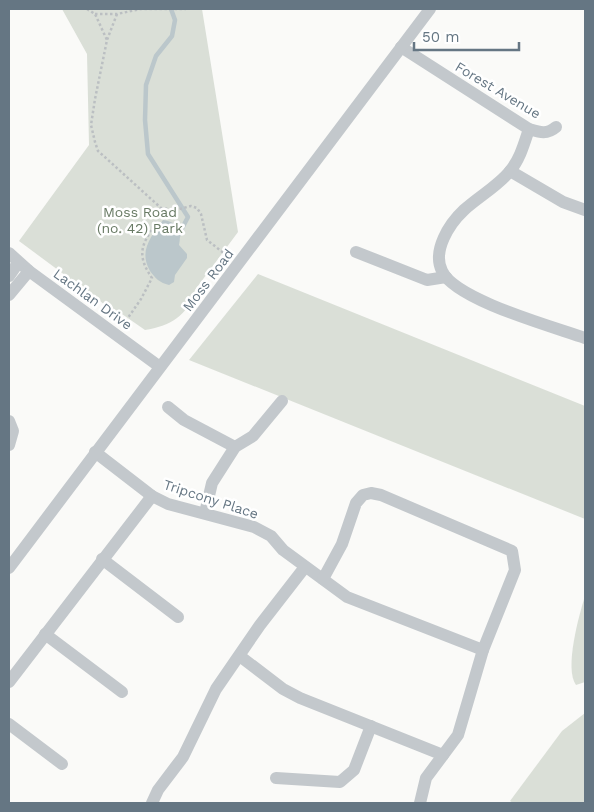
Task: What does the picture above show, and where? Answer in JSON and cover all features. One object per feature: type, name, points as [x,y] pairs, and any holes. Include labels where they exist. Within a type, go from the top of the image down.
[{"type":"street","name":"Moss Road","points":[[9,568],[430,9]]},
{"type":"street","name":"Forest Avenue","points":[[401,47],[529,129],[543,133],[551,131],[556,127]]},
{"type":"street","points":[[529,129],[522,151],[510,171],[462,212],[449,229],[439,255],[441,270],[446,277],[471,295],[520,317],[585,338]]},
{"type":"street","points":[[510,171],[563,202],[585,210]]},
{"type":"street","points":[[356,252],[427,280],[446,277]]},
{"type":"street","name":"Lachlan Drive","points":[[9,253],[23,267],[160,367]]},
{"type":"street","points":[[9,276],[23,267]]},
{"type":"street","points":[[9,295],[23,267]]},
{"type":"street","points":[[205,513],[212,483],[236,447],[253,436],[282,401]]},
{"type":"street","points":[[168,407],[184,420],[236,447]]},
{"type":"street","points":[[9,421],[13,431],[9,444]]},
{"type":"street","name":"Tripcony Place","points":[[95,452],[152,496],[168,504],[254,527],[271,536],[283,550],[305,567]]},
{"type":"street","points":[[323,579],[342,544],[356,503],[363,495],[370,493],[381,495],[512,551],[516,570],[483,650],[458,735],[426,778],[420,803]]},
{"type":"street","points":[[9,682],[152,496]]},
{"type":"street","points":[[102,560],[178,617]]},
{"type":"street","points":[[152,803],[158,790],[183,757],[216,689],[240,657],[260,625],[305,567],[347,597],[483,650]]},
{"type":"street","points":[[45,634],[122,692]]},
{"type":"street","points":[[240,657],[283,689],[300,698],[443,755]]},
{"type":"street","points":[[9,724],[62,764]]},
{"type":"street","points":[[276,778],[340,782],[354,770],[371,726]]},
{"type":"path","points":[[88,9],[95,14],[106,40]]},
{"type":"path","points":[[95,14],[186,9]]},
{"type":"path","points":[[117,14],[106,40],[91,125],[98,151],[161,208],[176,210],[191,206],[197,208],[201,214],[207,240],[225,254]]},
{"type":"path","points":[[122,326],[141,299],[152,278],[144,267],[143,241],[158,220],[161,208]]},
{"type":"green space","name":"Moss Road (no. 42) Park","points":[[62,9],[202,9],[238,232],[195,290],[188,307],[177,318],[162,326],[145,330],[122,314],[116,313],[19,241],[89,145],[87,54]]},
{"type":"green space","points":[[258,274],[585,406],[585,519],[189,360]]},
{"type":"green space","points":[[585,596],[585,682],[576,685],[573,677],[572,655],[576,628]]},
{"type":"green space","points":[[585,713],[585,803],[513,803],[510,801],[562,731]]},
{"type":"shaded area","points":[[163,220],[172,223],[178,228],[180,235],[179,245],[187,254],[187,258],[175,275],[174,282],[169,285],[160,282],[152,274],[145,256],[148,244]]},
{"type":"waterway","points":[[171,9],[175,20],[172,36],[156,56],[146,85],[145,120],[148,154],[188,217],[178,236]]}]
